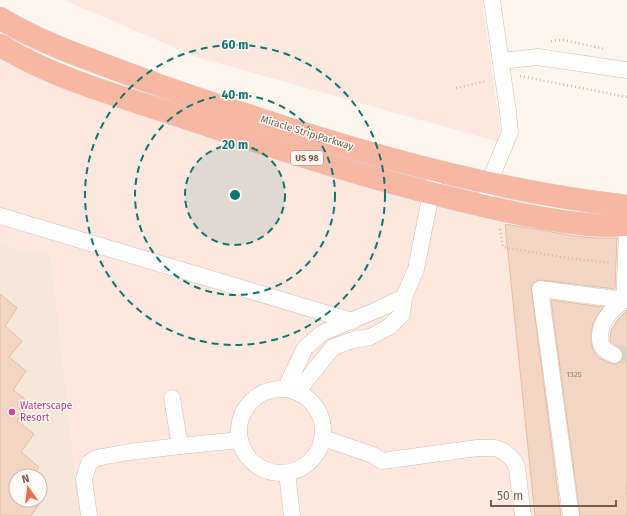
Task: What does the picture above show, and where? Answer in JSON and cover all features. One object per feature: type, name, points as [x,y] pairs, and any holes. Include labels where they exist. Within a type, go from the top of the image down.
[{"type":"highway","name":"Miracle Strip Parkway","points":[[0,18],[44,41],[121,71],[298,131],[436,171],[578,200],[627,206]]},
{"type":"highway","name":"US 98","points":[[0,45],[44,69],[83,83],[283,150],[387,182],[484,206],[548,218],[594,225],[627,225]]},
{"type":"street","points":[[484,206],[489,183],[510,132],[492,0]]},
{"type":"street","points":[[501,61],[538,57],[627,70]]},
{"type":"street","points":[[291,391],[333,348],[353,340],[370,337],[389,327],[402,314],[404,296],[416,268],[436,171]]},
{"type":"street","points":[[0,216],[352,321]]},
{"type":"street","points":[[626,301],[627,236]]},
{"type":"street","points":[[571,516],[540,289],[626,301]]},
{"type":"street","points":[[291,391],[306,348],[322,332],[379,310],[404,296]]},
{"type":"street","points":[[614,355],[606,352],[600,343],[600,332],[602,324],[607,317],[615,308],[626,301]]},
{"type":"street","points":[[272,390],[291,391],[309,399],[317,409],[322,421],[323,438],[320,448],[312,460],[300,468],[287,473],[274,473],[262,469],[252,462],[244,452],[240,440],[240,421],[242,414],[249,404],[260,395],[272,390]]},
{"type":"street","points":[[172,398],[180,446]]},
{"type":"street","points":[[323,438],[373,455],[382,462],[477,448],[495,448],[503,451],[514,461],[517,468],[523,516]]},
{"type":"street","points":[[89,516],[84,478],[89,463],[96,458],[129,452],[240,440]]},
{"type":"street","points":[[287,473],[292,516]]},
{"type":"path","points":[[456,88],[503,77],[521,76],[627,97]]},
{"type":"shaded area","points":[[64,0],[482,0],[502,143],[196,57]]},
{"type":"shaded area","points":[[0,53],[505,219],[535,516],[80,516],[51,255],[30,252],[0,243]]},
{"type":"shaded area","points":[[0,243],[30,252],[51,254],[80,516],[0,516]]},
{"type":"building","points":[[505,224],[575,236],[617,238],[615,289],[541,280],[534,282],[531,286],[561,516],[535,516]]},
{"type":"building","name":"Waterscape Resort","points":[[0,294],[17,308],[5,326],[22,341],[9,357],[26,371],[13,390],[30,403],[17,421],[34,434],[21,452],[39,467],[8,468],[8,508],[37,508],[31,516],[0,516]]},
{"type":"building","points":[[551,300],[603,307],[593,324],[591,343],[593,350],[598,357],[615,364],[623,359],[623,354],[621,349],[610,341],[611,330],[618,319],[627,310],[627,516],[580,516]]},
{"type":"tunnel","points":[[614,355],[627,354]]},
{"type":"place","name":"Waterscape Resort","points":[[12,412]]}]
